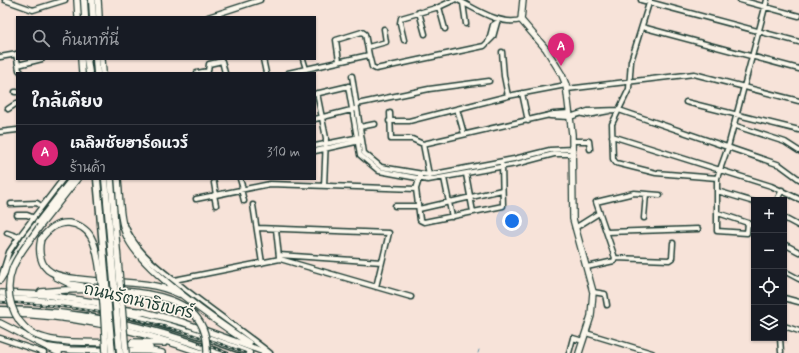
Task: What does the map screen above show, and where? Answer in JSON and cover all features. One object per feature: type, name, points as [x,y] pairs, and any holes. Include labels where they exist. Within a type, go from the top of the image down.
[{"type":"main road","points":[[77,0],[78,16]]},
{"type":"main road","points":[[84,0],[85,16]]},
{"type":"main road","points":[[92,0],[93,16]]},
{"type":"main road","points":[[98,0],[99,16]]},
{"type":"main road","points":[[523,0],[521,20],[546,49],[562,75],[566,87],[573,151],[573,211],[575,228],[587,266],[593,292],[593,307],[579,353]]},
{"type":"main road","points":[[81,60],[82,72]]},
{"type":"main road","points":[[88,60],[89,72]]},
{"type":"main road","points":[[96,60],[97,72]]},
{"type":"main road","points":[[102,60],[103,72]]},
{"type":"main road","points":[[0,279],[26,238],[71,180]]},
{"type":"main road","points":[[76,180],[40,226],[12,269],[9,280],[9,296],[18,319],[33,334],[43,338],[72,342],[151,342],[177,344]]},
{"type":"main road","points":[[97,180],[112,353]]},
{"type":"main road","points":[[105,180],[111,214],[126,353]]},
{"type":"main road","points":[[111,180],[111,214],[120,353]]},
{"type":"main road","points":[[118,180],[121,209],[127,238],[137,254],[145,263],[187,298],[220,323],[267,352]]},
{"type":"main road","points":[[106,353],[98,259],[92,238],[81,227],[74,224],[65,223],[56,225],[47,231],[41,239],[39,252],[50,272],[62,281],[70,284],[106,289],[147,294],[175,301],[194,314],[204,333],[207,353]]},
{"type":"main road","points":[[50,272],[60,276],[85,280],[150,285],[169,290],[187,298]]},
{"type":"main road","points":[[25,293],[72,289],[106,289]]},
{"type":"main road","name":"ถนนรัตนาธิเบศร์","points":[[0,293],[25,293],[96,301],[182,322],[267,352]]},
{"type":"main road","name":"ถนนรัตนาธิเบศร์","points":[[0,299],[45,300],[95,307],[180,328],[249,353]]},
{"type":"main road","points":[[95,307],[143,312]]},
{"type":"main road","name":"ถนนรัตนาธิเบศร์","points":[[0,310],[45,311],[93,317],[178,338],[220,353]]},
{"type":"main road","name":"ถนนรัตนาธิเบศร์","points":[[0,314],[72,320],[119,329],[177,344],[202,353]]},
{"type":"main road","points":[[0,323],[59,353]]},
{"type":"main road","points":[[108,343],[156,349],[166,353]]},
{"type":"main road","points":[[49,347],[70,350],[151,351],[162,353]]},
{"type":"street","points":[[5,0],[33,10],[65,0]]},
{"type":"street","points":[[211,16],[260,0]]},
{"type":"street","points":[[404,40],[400,23],[401,18],[439,7],[454,0]]},
{"type":"street","points":[[458,0],[497,21],[512,22],[521,20]]},
{"type":"street","points":[[641,0],[650,1],[799,42]]},
{"type":"street","points":[[740,0],[799,16]]},
{"type":"street","points":[[748,223],[746,233],[718,232],[718,178],[728,147],[767,0]]},
{"type":"street","points":[[650,1],[631,61],[629,89],[612,124],[613,159],[616,163],[656,173],[718,178]]},
{"type":"street","points":[[463,3],[466,24]]},
{"type":"street","points":[[439,7],[445,29]]},
{"type":"street","points":[[420,12],[425,34]]},
{"type":"street","points":[[339,61],[335,42],[338,38],[362,32],[365,34],[372,67],[376,69],[484,46],[495,32],[497,21]]},
{"type":"street","points":[[642,27],[799,69]]},
{"type":"street","points":[[368,47],[386,42],[384,29]]},
{"type":"street","points":[[502,52],[504,76],[508,96]]},
{"type":"street","points":[[0,57],[16,54]]},
{"type":"street","points":[[292,72],[369,55]]},
{"type":"street","points":[[17,60],[22,72]]},
{"type":"street","points":[[18,65],[38,60]]},
{"type":"street","points":[[263,60],[266,72]]},
{"type":"street","points":[[303,60],[306,69]]},
{"type":"street","points":[[202,72],[208,71],[210,64],[222,61],[225,72]]},
{"type":"street","points":[[390,122],[409,121],[508,96],[566,87],[694,74],[799,101]]},
{"type":"street","points":[[352,76],[357,104],[355,109],[360,139]]},
{"type":"street","points":[[357,104],[438,87],[490,82]]},
{"type":"street","points":[[324,186],[326,146],[322,117],[316,94],[354,85]]},
{"type":"street","points":[[348,86],[360,127],[360,155],[379,171],[420,176],[500,161],[553,149],[573,151]]},
{"type":"street","points":[[522,94],[528,121]]},
{"type":"street","points":[[686,102],[799,130]]},
{"type":"street","points":[[8,109],[16,104]]},
{"type":"street","points":[[316,119],[355,109]]},
{"type":"street","points":[[457,109],[464,134]]},
{"type":"street","points":[[390,113],[391,138],[412,139],[423,144],[550,116],[605,113],[609,110],[619,110],[780,165],[799,179]]},
{"type":"street","points":[[360,127],[374,124]]},
{"type":"street","points":[[734,125],[785,142],[799,151]]},
{"type":"street","points":[[0,132],[16,130]]},
{"type":"street","points":[[612,136],[782,190],[799,199]]},
{"type":"street","points":[[316,146],[326,146],[360,139]]},
{"type":"street","points":[[572,141],[589,141],[590,149]]},
{"type":"street","points":[[423,144],[429,175]]},
{"type":"street","points":[[316,151],[326,146]]},
{"type":"street","points":[[420,176],[428,180],[444,178],[573,151]]},
{"type":"street","points":[[420,176],[416,189],[418,208],[422,222],[452,217],[503,206],[502,166],[500,161]]},
{"type":"street","points":[[466,174],[473,212]]},
{"type":"street","points":[[444,178],[452,217]]},
{"type":"street","points":[[0,279],[1,271],[9,252],[32,217],[62,180]]},
{"type":"street","points":[[240,180],[244,201]]},
{"type":"street","points":[[297,180],[297,185]]},
{"type":"street","points":[[214,183],[216,206]]},
{"type":"street","points":[[196,199],[270,184],[416,189]]},
{"type":"street","points":[[395,206],[418,208],[502,190]]},
{"type":"street","points":[[778,197],[782,190]]},
{"type":"street","points":[[717,191],[751,201]]},
{"type":"street","points":[[615,258],[607,232],[595,204],[598,201],[634,193],[660,195]]},
{"type":"street","points":[[644,218],[646,194]]},
{"type":"street","points":[[11,204],[37,203],[41,206]]},
{"type":"street","points":[[253,205],[262,263]]},
{"type":"street","points":[[121,209],[127,230],[148,260],[267,352]]},
{"type":"street","points":[[575,228],[599,213]]},
{"type":"street","points":[[718,214],[751,224]]},
{"type":"street","points":[[17,215],[27,215],[32,217]]},
{"type":"street","points":[[787,220],[799,226]]},
{"type":"street","points":[[257,228],[389,233],[376,287]]},
{"type":"street","points":[[276,229],[279,257]]},
{"type":"street","points":[[607,232],[698,229]]},
{"type":"street","points":[[7,233],[19,237]]},
{"type":"street","points":[[615,258],[669,260],[672,258],[673,243]]},
{"type":"street","points":[[787,246],[799,252]]},
{"type":"street","points":[[174,280],[262,263],[279,257],[382,262]]},
{"type":"street","points":[[279,257],[411,297]]},
{"type":"street","points":[[587,266],[614,262],[615,258]]},
{"type":"street","points":[[787,272],[799,278]]},
{"type":"street","points":[[593,292],[605,294],[607,305]]},
{"type":"street","points":[[787,299],[799,302]]},
{"type":"street","points":[[787,327],[799,331]]},
{"type":"street","points":[[586,333],[652,353]]},
{"type":"street","points":[[26,346],[28,337]]},
{"type":"street","points":[[0,338],[44,353]]},
{"type":"street","points":[[569,353],[573,338],[583,341]]},
{"type":"street","points":[[780,341],[781,352]]},
{"type":"railway","points":[[0,302],[63,307],[125,317],[186,332],[245,353]]},
{"type":"railway","points":[[199,343],[228,353]]},
{"type":"place","name":"เฉลิมชัยฮาร์ดแวร์","points":[[561,66]]}]
